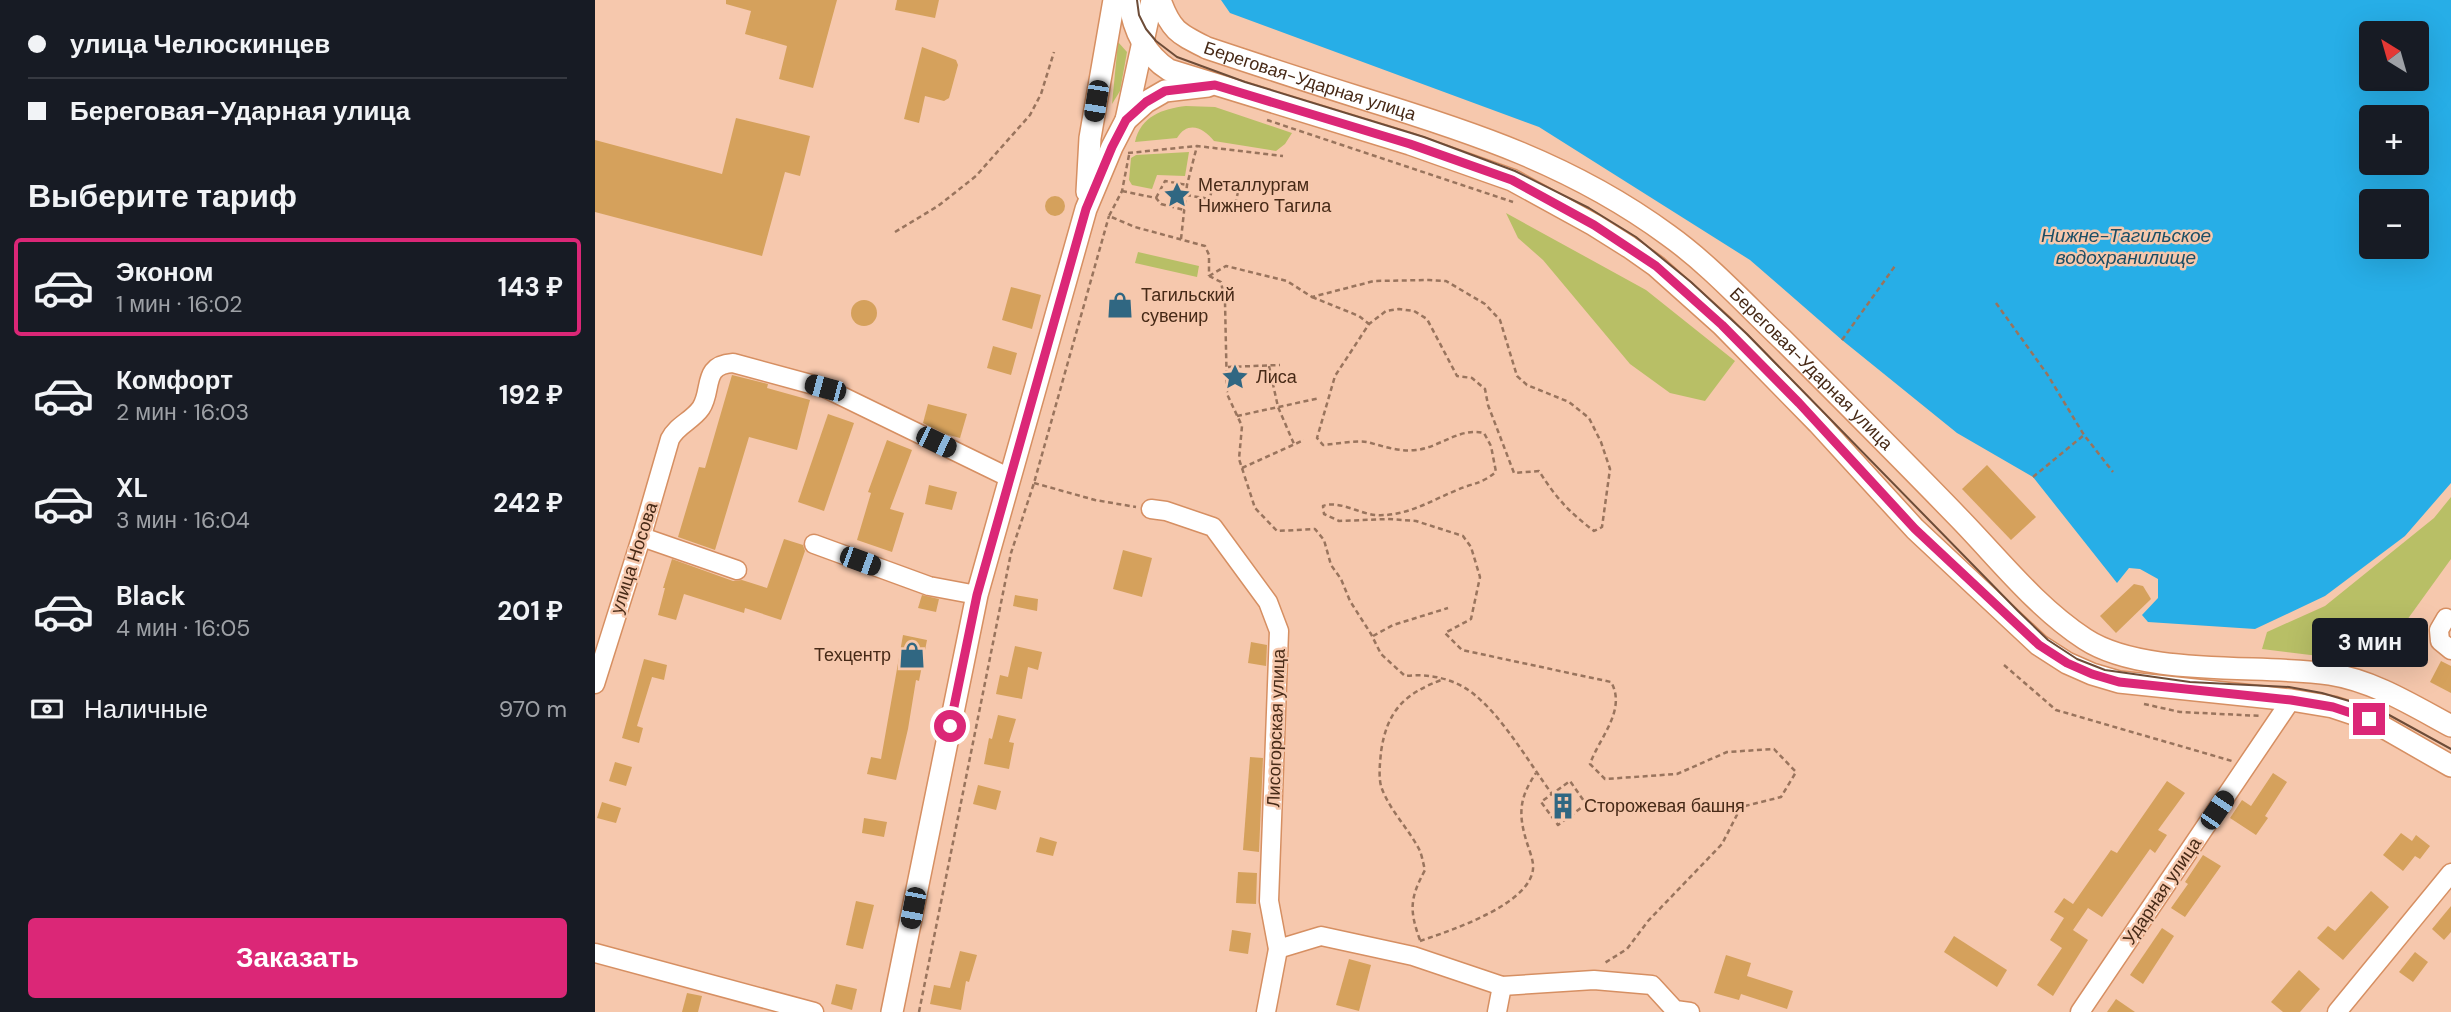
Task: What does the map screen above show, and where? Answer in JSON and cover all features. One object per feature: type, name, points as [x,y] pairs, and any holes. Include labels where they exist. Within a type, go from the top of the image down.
[{"type":"main road","points":[[892,1012],[977,595],[1086,209],[1090,138],[1114,0]]},
{"type":"main road","points":[[1129,0],[1143,46]]},
{"type":"main road","points":[[1086,209],[1124,148],[1126,120],[1152,0]]},
{"type":"main road","name":"Береговая-Ударная улица","points":[[1160,0],[1165,16],[1176,32],[1207,48],[1502,144],[1588,185],[1669,235],[1723,282],[1814,370],[1961,519],[2043,607],[2088,641],[2107,651],[2130,658],[2331,674],[2369,684],[2451,726]]},
{"type":"main road","name":"Береговая-Ударная улица","points":[[1143,46],[1169,70],[1410,144],[1512,180],[1629,247],[1656,266],[1722,325],[1818,423],[1915,529],[2039,645],[2067,663],[2119,682],[2333,707],[2369,719],[2451,766]]},
{"type":"main road","name":"Береговая-Ударная улица","points":[[1126,120],[1146,102],[1165,91],[1215,85]]},
{"type":"street","name":"улица Носова","points":[[595,684],[598,659],[642,537],[674,432],[700,410],[712,372],[723,364],[733,363],[825,388],[1010,478]]},
{"type":"street","name":"Лисогорская улица","points":[[1151,509],[1166,511],[1213,527],[1268,602],[1279,631],[1269,901],[1278,949],[1266,1012]]},
{"type":"street","points":[[642,537],[737,570]]},
{"type":"street","points":[[814,544],[929,586],[977,595]]},
{"type":"street","points":[[2446,618],[2439,630],[2440,641],[2451,650]]},
{"type":"street","name":"Ударная улица","points":[[2080,1012],[2291,700]]},
{"type":"street","points":[[2337,1012],[2451,873]]},
{"type":"street","points":[[1278,949],[1321,936],[1416,948],[1502,986],[1594,980],[1652,985],[1680,1011]]},
{"type":"street","points":[[595,953],[814,1012]]},
{"type":"street","points":[[1497,1012],[1502,986]]},
{"type":"path","points":[[895,232],[938,206],[976,176],[1030,115],[1041,94],[1054,52]]},
{"type":"path","points":[[1181,239],[1187,185],[1196,146]]},
{"type":"path","points":[[919,1012],[1011,553],[1034,483],[1109,216],[1122,191],[1124,148],[1196,146],[1283,156]]},
{"type":"path","points":[[1156,198],[1165,181],[1187,185]]},
{"type":"path","points":[[1212,187],[1238,192],[1234,209],[1229,213],[1208,210],[1210,199],[1212,187]]},
{"type":"path","points":[[1122,191],[1156,198],[1161,204],[1185,210]]},
{"type":"path","points":[[1186,195],[1210,199]]},
{"type":"path","points":[[1109,216],[1205,246],[1208,250],[1209,276]]},
{"type":"path","points":[[1209,276],[1227,266],[1287,281],[1312,297],[1359,316],[1369,324]]},
{"type":"path","points":[[1842,340],[1895,266]]},
{"type":"path","points":[[1209,276],[1221,282],[1225,302],[1227,394],[1242,426],[1239,459],[1255,508],[1277,531],[1315,529],[1324,540],[1331,565],[1381,654],[1405,676],[1424,673],[1444,679],[1475,695],[1497,718],[1552,794]]},
{"type":"path","points":[[1312,297],[1374,281],[1446,281],[1485,304],[1500,320],[1517,376],[1527,385],[1569,402],[1589,418],[1601,442],[1610,469],[1602,527],[1594,531],[1556,498],[1539,471],[1514,473],[1488,405],[1485,389],[1472,378],[1457,376],[1427,319],[1414,311],[1399,309],[1386,311],[1369,324],[1335,376],[1317,438],[1323,445],[1364,442],[1390,449],[1417,450],[1443,439],[1475,431],[1483,433],[1491,446],[1496,472],[1481,484],[1455,491],[1413,510],[1375,515],[1330,503],[1323,506],[1324,514],[1339,521],[1416,521],[1463,536],[1471,547],[1477,567],[1478,588],[1471,619],[1445,632],[1462,650],[1611,682],[1615,689],[1616,702],[1605,736],[1595,750],[1590,764],[1605,779],[1677,774],[1727,752],[1774,749],[1796,772],[1781,797],[1741,807],[1722,844],[1648,921],[1627,949],[1573,981]]},
{"type":"path","points":[[1996,303],[2046,374],[2084,435],[2113,472]]},
{"type":"path","points":[[1228,367],[1280,365]]},
{"type":"path","points":[[1269,366],[1278,407],[1294,444]]},
{"type":"path","points":[[1237,416],[1320,398]]},
{"type":"path","points":[[2033,477],[2084,435]]},
{"type":"path","points":[[1242,468],[1304,440]]},
{"type":"path","points":[[1034,483],[1095,500],[1151,509]]},
{"type":"path","points":[[1373,637],[1393,625],[1448,608]]},
{"type":"path","points":[[2004,665],[2056,710],[2247,765]]},
{"type":"path","points":[[1444,679],[1420,687],[1402,702],[1385,728],[1380,760],[1380,786],[1394,814],[1419,850],[1425,870],[1413,891],[1412,919],[1416,948],[1478,920],[1507,903],[1530,881],[1533,865],[1520,807],[1527,787],[1537,773]]},
{"type":"path","points":[[1570,781],[1586,804],[1557,825],[1541,802],[1552,794],[1570,781]]},
{"type":"green space","points":[[1118,42],[1127,52],[1120,91],[1112,104]]},
{"type":"green space","points":[[1186,106],[1215,107],[1292,133],[1276,151],[1214,141],[1196,128],[1186,129],[1177,138],[1135,142],[1142,126],[1154,115]]},
{"type":"green space","points":[[1189,152],[1185,176],[1157,175],[1152,189],[1132,185],[1129,180],[1131,158],[1136,155]]},
{"type":"green space","points":[[1506,213],[1646,290],[1735,361],[1705,401],[1670,393],[1630,364],[1543,260],[1518,238]]},
{"type":"green space","points":[[1138,252],[1199,266],[1197,277],[1135,263]]},
{"type":"green space","points":[[2451,497],[2451,559],[2376,663],[2262,649],[2267,632],[2325,606],[2434,518]]},
{"type":"water","name":"Нижне-Тагильское водохранилище","points":[[1221,0],[2451,0],[2451,483],[2405,536],[2325,596],[2255,629],[2148,622],[2142,615],[2158,598],[2158,579],[2140,569],[2129,568],[2117,583],[2033,477],[1957,433],[1842,340],[1750,260],[1539,127],[1230,13]]},
{"type":"building","points":[[726,0],[837,0],[813,88],[779,79],[787,46],[745,34],[751,11],[726,4]]},
{"type":"building","points":[[897,0],[939,0],[935,18],[895,10]]},
{"type":"building","points":[[922,47],[956,60],[958,65],[949,98],[944,101],[925,96],[919,123],[904,119]]},
{"type":"building","points":[[736,118],[810,136],[800,176],[785,172],[762,256],[595,212],[595,140],[722,174]]},
{"type":"building","points":[[1055,196],[1062,199],[1065,206],[1062,213],[1055,216],[1048,213],[1045,206],[1048,199]]},
{"type":"building","points":[[1011,287],[1041,295],[1032,329],[1002,320]]},
{"type":"building","points":[[864,300],[873,304],[877,313],[873,322],[864,326],[855,322],[851,313],[855,304]]},
{"type":"building","points":[[993,346],[1017,353],[1011,375],[987,368]]},
{"type":"building","points":[[732,375],[768,384],[767,388],[810,400],[797,450],[749,437],[715,550],[678,537],[699,467],[705,468]]},
{"type":"building","points":[[928,404],[967,414],[960,438],[923,423]]},
{"type":"building","points":[[828,414],[854,423],[824,511],[798,502]]},
{"type":"building","points":[[887,440],[912,450],[890,509],[904,513],[892,552],[857,540],[871,493],[868,492]]},
{"type":"building","points":[[1987,465],[2036,517],[2011,540],[1962,489]]},
{"type":"building","points":[[929,485],[957,492],[952,510],[925,504]]},
{"type":"building","points":[[784,539],[803,545],[805,551],[781,620],[745,608],[744,613],[684,594],[676,620],[658,615],[672,559],[733,581],[742,580],[767,588]]},
{"type":"building","points":[[1123,550],[1152,558],[1142,597],[1113,589]]},
{"type":"building","points":[[2134,584],[2143,586],[2151,599],[2116,633],[2100,616]]},
{"type":"building","points":[[922,595],[939,599],[936,612],[918,608]]},
{"type":"building","points":[[1015,595],[1038,599],[1037,611],[1013,606]]},
{"type":"building","points":[[903,635],[927,640],[896,780],[867,774],[871,757],[881,759]]},
{"type":"building","points":[[1251,642],[1267,645],[1266,666],[1248,663]]},
{"type":"building","points":[[1015,646],[1042,652],[1038,670],[1028,667],[1022,699],[996,694],[1000,675],[1008,677]]},
{"type":"building","points":[[644,659],[667,665],[664,680],[652,677],[637,726],[643,728],[639,743],[622,738]]},
{"type":"building","points":[[2441,661],[2451,666],[2451,693],[2430,682]]},
{"type":"building","points":[[998,715],[1016,719],[1009,742],[1014,743],[1009,769],[984,764],[989,738],[992,739]]},
{"type":"building","points":[[1250,757],[1263,758],[1259,852],[1243,850]]},
{"type":"building","points":[[615,762],[632,767],[626,786],[609,781]]},
{"type":"building","points":[[2273,773],[2287,782],[2256,835],[2230,818],[2242,800],[2251,806]]},
{"type":"building","points":[[2167,781],[2185,793],[2158,830],[2167,835],[2155,853],[2150,849],[2102,917],[2088,908],[2073,930],[2088,940],[2053,996],[2037,985],[2062,948],[2050,940],[2064,918],[2054,912],[2064,898],[2073,904],[2111,850],[2117,853]]},
{"type":"building","points":[[978,785],[1001,791],[996,810],[973,804]]},
{"type":"building","name":"Сторожевая башня","points":[[1564,795],[1573,808],[1561,817],[1552,804]]},
{"type":"building","points":[[602,802],[621,808],[616,823],[597,818]]},
{"type":"building","points":[[864,818],[887,822],[884,837],[862,833]]},
{"type":"building","points":[[2401,833],[2412,841],[2416,835],[2430,846],[2420,859],[2415,856],[2403,871],[2383,855]]},
{"type":"building","points":[[1040,837],[1057,842],[1053,856],[1036,852]]},
{"type":"building","points":[[2203,855],[2221,866],[2185,917],[2171,908],[2188,884],[2185,882]]},
{"type":"building","points":[[1238,872],[1257,873],[1256,904],[1236,903]]},
{"type":"building","points":[[2371,891],[2389,907],[2343,960],[2317,938],[2328,926],[2335,931]]},
{"type":"building","points":[[856,901],[874,905],[863,949],[846,945]]},
{"type":"building","points":[[2451,906],[2451,932],[2444,940],[2432,929]]},
{"type":"building","points":[[2162,928],[2174,936],[2143,984],[2130,975]]},
{"type":"building","points":[[1232,930],[1251,933],[1248,954],[1229,951]]},
{"type":"building","points":[[1954,936],[2007,970],[1997,987],[1944,952]]},
{"type":"building","points":[[960,951],[977,955],[969,982],[966,981],[961,1010],[930,1004],[934,985],[950,988]]},
{"type":"building","points":[[2415,952],[2428,962],[2413,982],[2399,972]]},
{"type":"building","points":[[1726,955],[1751,963],[1747,976],[1793,991],[1787,1009],[1741,994],[1739,1000],[1714,993]]},
{"type":"building","points":[[1349,959],[1371,965],[1359,1011],[1336,1005]]},
{"type":"building","points":[[2299,970],[2320,989],[2300,1012],[2283,1012],[2271,1002]]},
{"type":"building","points":[[836,984],[857,989],[852,1010],[831,1004]]},
{"type":"building","points":[[687,993],[702,996],[698,1012],[682,1012]]},
{"type":"building","points":[[2116,999],[2135,1012],[2107,1012]]},
{"type":"tram line","points":[[1137,0],[1139,15],[1146,29],[1156,41],[1177,57],[1245,82],[1424,137],[1515,171],[1589,208],[1636,237],[1691,282],[1747,334],[2018,611],[2048,640],[2077,659],[2105,670],[2190,682],[2289,687],[2322,693],[2380,710],[2451,749]]},
{"type":"place","name":"Металлургам Нижнего Тагила","points":[[1177,195]]},
{"type":"place","name":"Тагильский сувенир","points":[[1120,305]]},
{"type":"place","name":"Лиса","points":[[1235,377]]},
{"type":"place","name":"Техцентр","points":[[912,655]]},
{"type":"place","name":"Сторожевая башня","points":[[1563,806]]},
{"type":"route","points":[[950,726],[977,595],[1086,209],[1126,120],[1146,102],[1165,91],[1215,85],[1410,144],[1512,180],[1629,247],[1656,266],[1722,325],[1818,423],[1915,529],[2039,645],[2067,663],[2119,682],[2291,700],[2333,707],[2369,719]]}]
